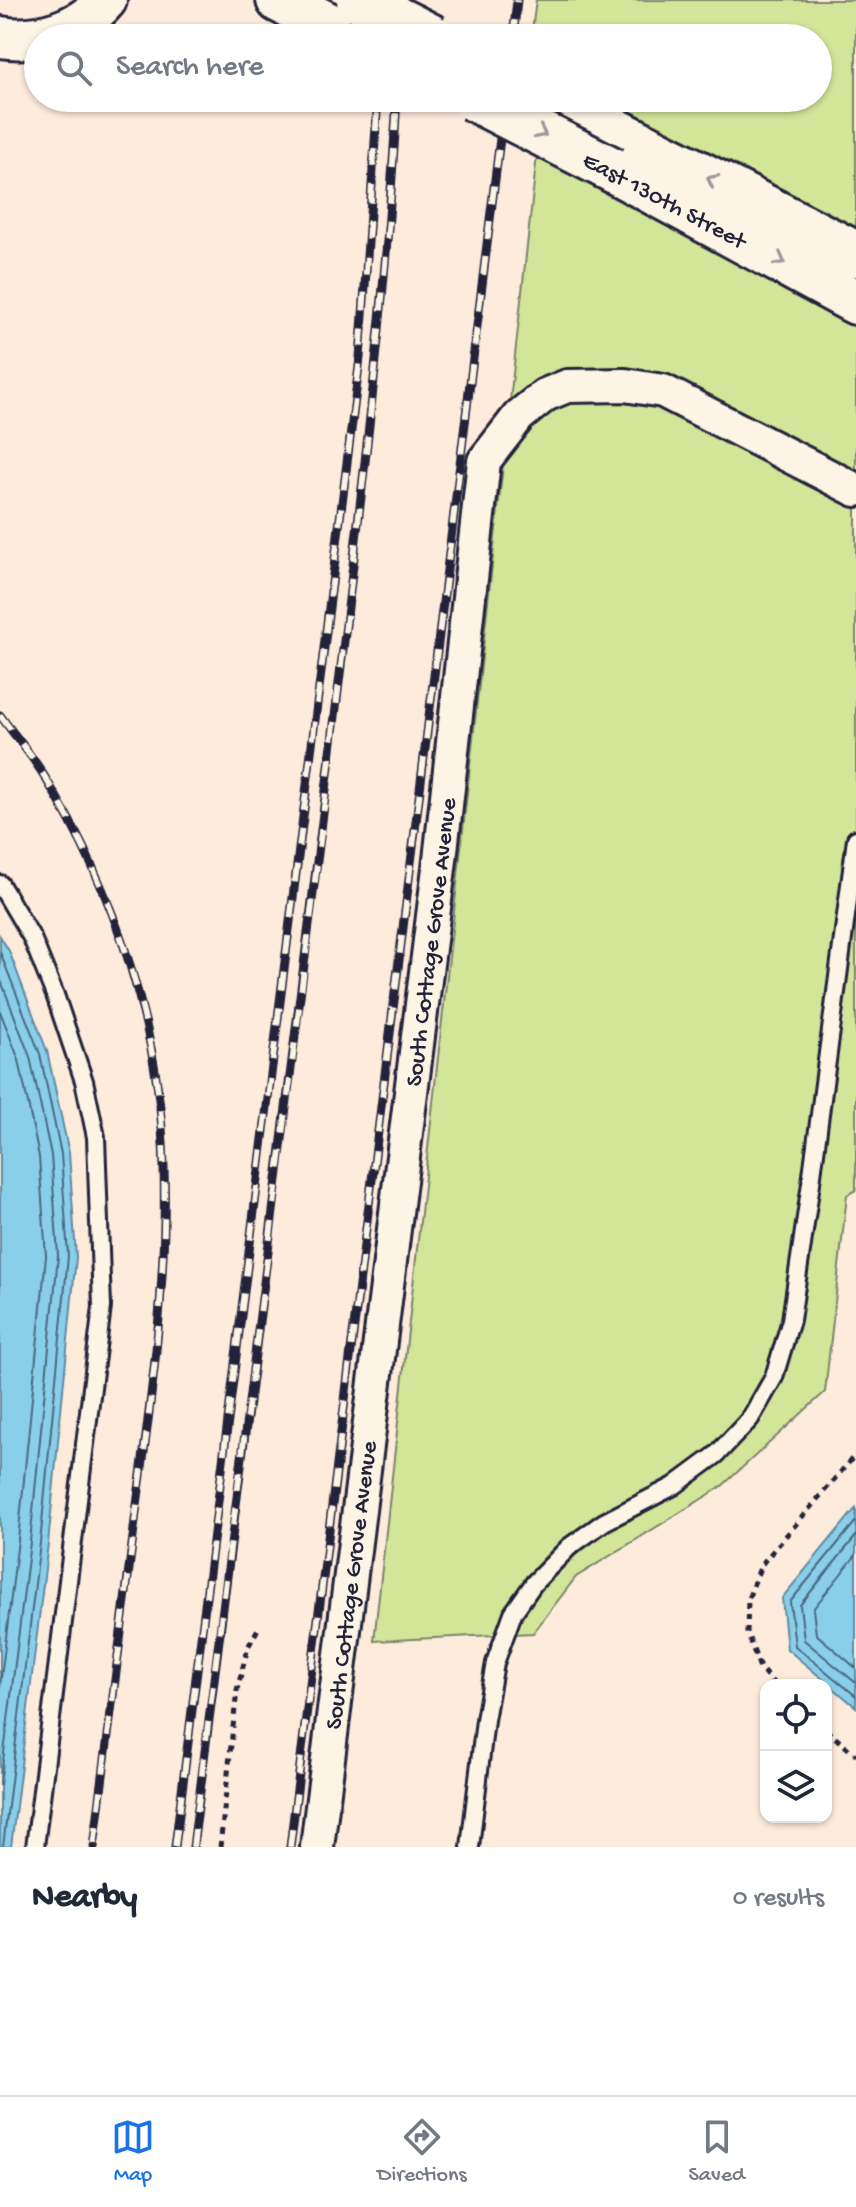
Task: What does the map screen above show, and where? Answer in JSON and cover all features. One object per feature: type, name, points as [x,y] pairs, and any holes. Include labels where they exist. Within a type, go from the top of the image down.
[{"type":"main road","points":[[279,0],[326,24]]},
{"type":"main road","points":[[359,0],[406,24]]},
{"type":"main road","name":"East 130th Street","points":[[510,112],[620,153],[856,254]]},
{"type":"main road","name":"East 130th Street","points":[[569,112],[620,153],[856,302]]},
{"type":"street","points":[[76,24],[106,0]]},
{"type":"street","points":[[0,37],[24,37]]},
{"type":"street","name":"South Cottage Grove Avenue","points":[[317,1847],[440,860],[484,461],[519,416],[545,395],[567,386],[625,385],[663,391],[856,490]]},
{"type":"lane","points":[[470,1847],[495,1663],[513,1613],[534,1583],[569,1547],[604,1522],[674,1486],[716,1455],[750,1419],[774,1377],[792,1312],[856,839]]},
{"type":"lane","points":[[0,884],[32,938],[84,1081],[96,1137],[101,1261],[102,1307],[35,1847]]},
{"type":"path","points":[[770,1679],[760,1668],[747,1633],[748,1599],[761,1565],[856,1454]]},
{"type":"path","points":[[220,1847],[237,1690],[248,1647],[259,1627]]},
{"type":"path","points":[[832,1735],[856,1755]]},
{"type":"green space","points":[[536,0],[856,0],[856,229],[625,112],[832,112],[832,24],[533,24]]},
{"type":"green space","points":[[537,155],[856,321],[856,1190],[847,1195],[825,1392],[721,1487],[576,1577],[533,1633],[374,1641]]},
{"type":"water","points":[[0,936],[9,951],[47,1051],[69,1153],[76,1257],[48,1544],[11,1847],[0,1847]]},
{"type":"water","points":[[856,1508],[856,1707],[832,1687],[832,1679],[823,1679],[787,1649],[782,1598]]},
{"type":"railway","points":[[379,0],[379,24]]},
{"type":"railway","points":[[397,0],[397,24]]},
{"type":"railway","points":[[514,24],[517,0]]},
{"type":"railway","points":[[175,1847],[360,358],[377,112]]},
{"type":"railway","points":[[193,1847],[359,511],[385,263],[396,112]]},
{"type":"railway","points":[[290,1847],[503,112]]},
{"type":"railway","points":[[0,715],[38,766],[69,819],[112,914],[143,1014],[161,1116],[164,1210],[157,1337],[94,1847]]}]
